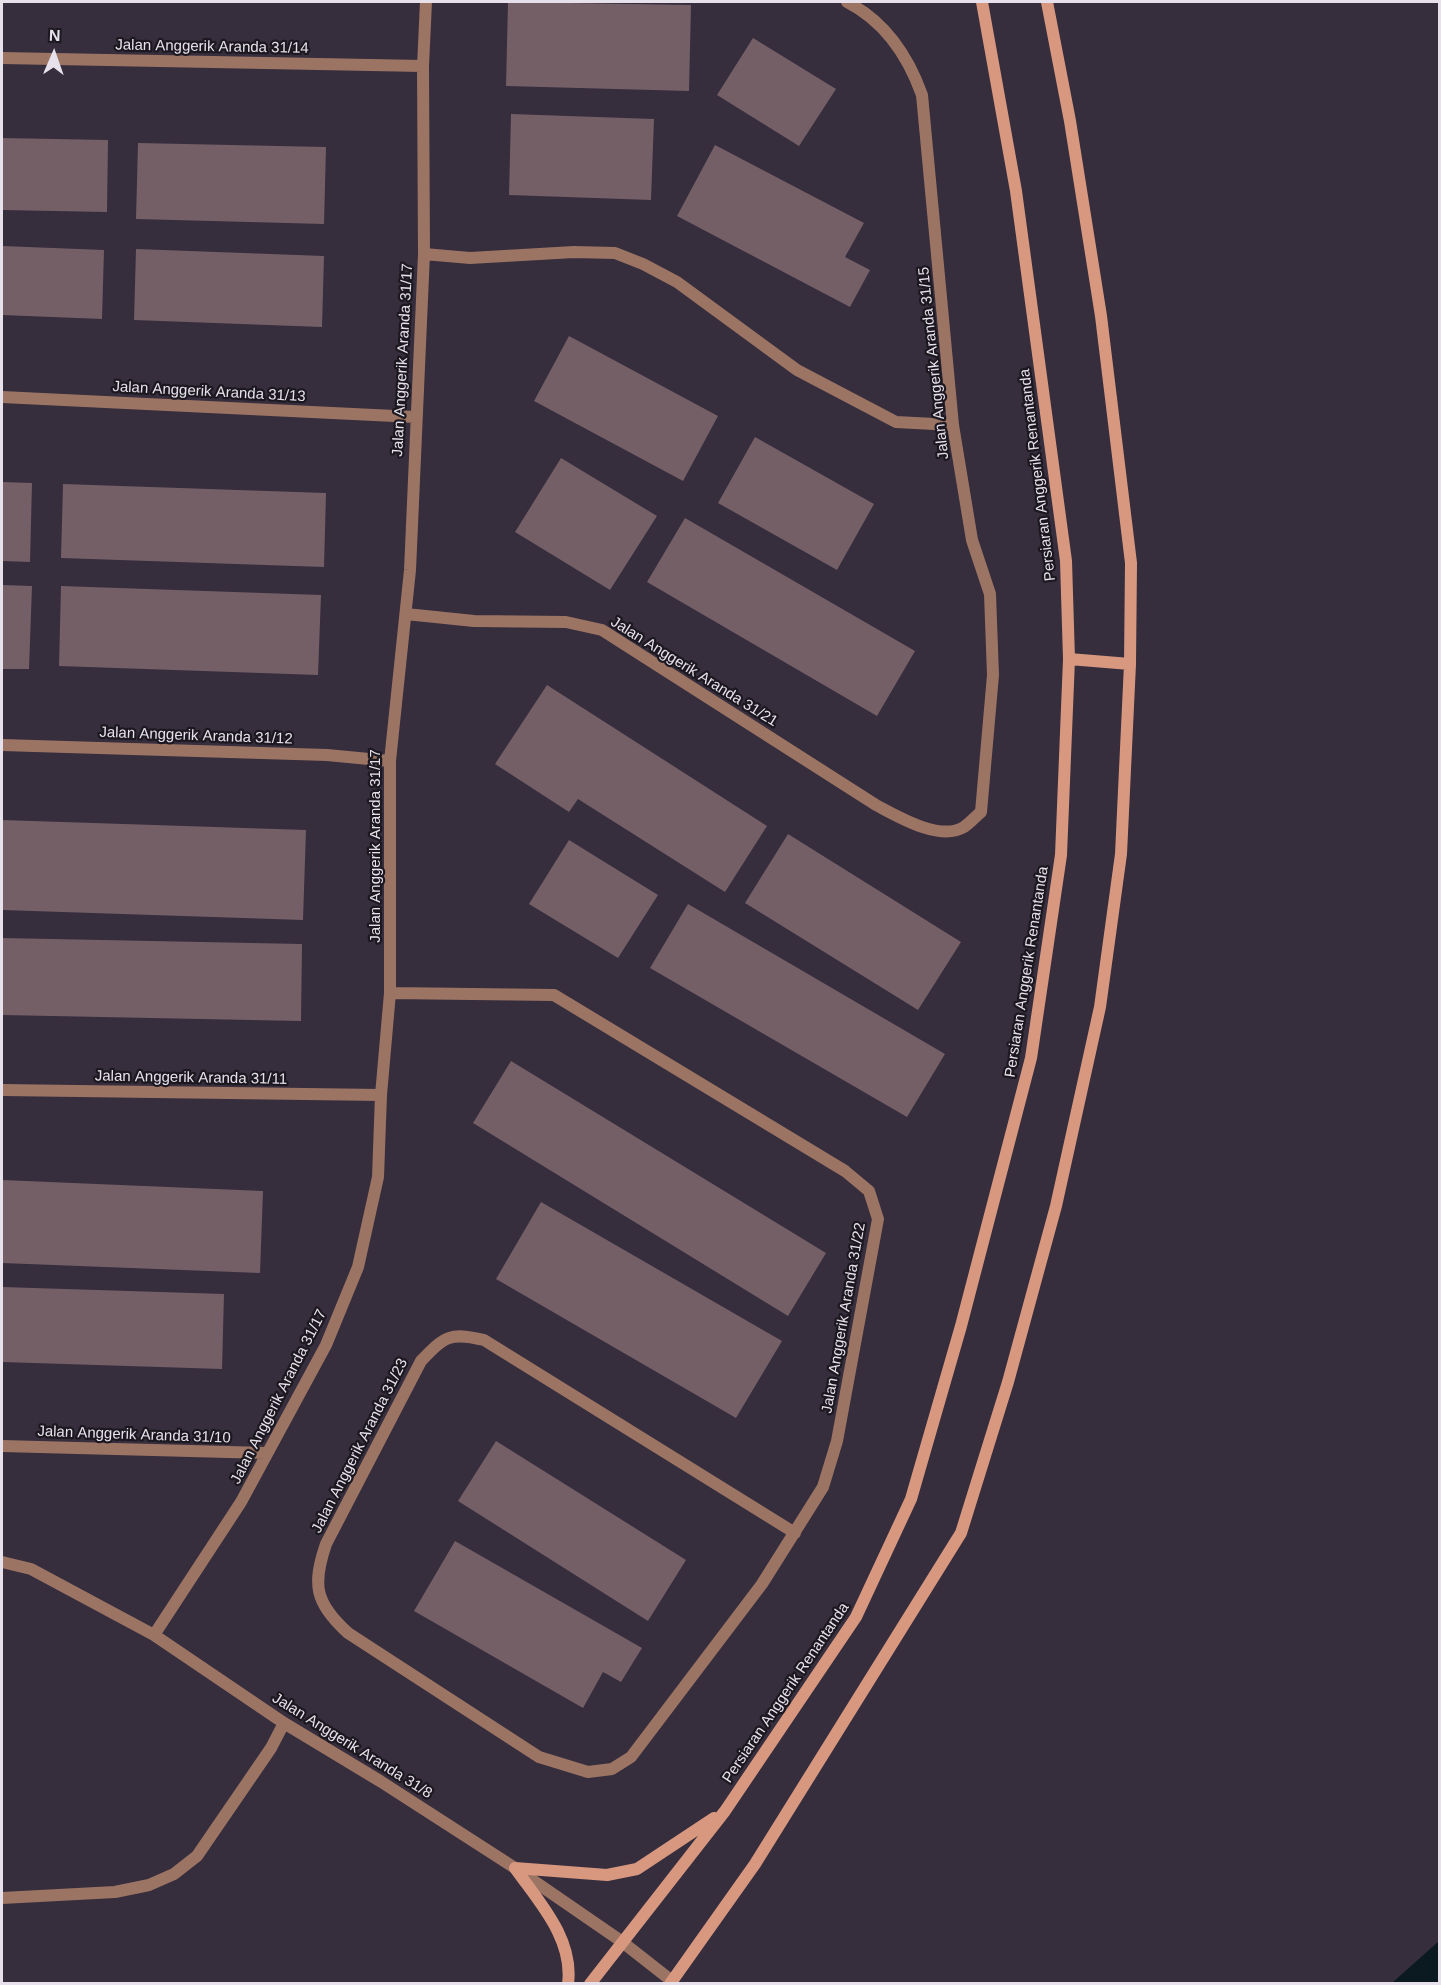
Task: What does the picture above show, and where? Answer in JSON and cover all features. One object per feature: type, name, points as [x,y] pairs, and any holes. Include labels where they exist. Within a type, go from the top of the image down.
[{"type":"main road","name":"Persiaran Anggerik Renantanda","points":[[590,1983],[725,1811],[856,1617],[911,1499],[961,1326],[1031,1058],[1061,855],[1069,659],[1065,561],[1016,191],[982,2]]},
{"type":"main road","points":[[671,1982],[755,1864],[961,1533],[1008,1382],[1056,1206],[1100,1007],[1121,854],[1130,664],[1131,563],[1104,340],[1070,122],[1047,2]]},
{"type":"main road","points":[[1069,659],[1130,664]]},
{"type":"main road","points":[[515,1868],[607,1875],[637,1869],[725,1811]]},
{"type":"main road","points":[[515,1868],[549,1915],[564,1943],[568,1983]]},
{"type":"street","name":"Jalan Anggerik Aranda 31/17","points":[[154,1635],[241,1502],[326,1345],[358,1267],[378,1176],[381,1095],[390,993],[390,761],[410,570],[424,254],[423,66],[426,2]]},
{"type":"street","name":"Jalan Anggerik Aranda 31/15","points":[[847,2],[882,29],[899,48],[913,70],[922,95],[953,425],[972,540],[990,594],[993,675],[981,812],[962,828],[944,831]]},
{"type":"street","name":"Jalan Anggerik Aranda 31/14","points":[[2,58],[423,66]]},
{"type":"street","points":[[424,254],[470,258],[615,253],[643,264],[677,282],[797,370],[896,422],[953,425]]},
{"type":"street","name":"Jalan Anggerik Aranda 31/13","points":[[2,397],[415,417]]},
{"type":"street","name":"Jalan Anggerik Aranda 31/21","points":[[405,614],[474,621],[566,622],[602,630],[876,806],[919,826],[944,831]]},
{"type":"street","name":"Jalan Anggerik Aranda 31/12","points":[[2,745],[327,755],[390,761]]},
{"type":"street","name":"Jalan Anggerik Aranda 31/22","points":[[390,993],[555,995],[845,1171],[868,1191],[878,1219],[837,1441],[823,1487],[762,1584],[642,1744],[631,1757],[612,1769]]},
{"type":"street","name":"Jalan Anggerik Aranda 31/11","points":[[2,1090],[381,1095]]},
{"type":"street","name":"Jalan Anggerik Aranda 31/23","points":[[612,1769],[588,1772],[539,1757],[348,1633],[329,1616],[321,1597],[316,1573],[326,1544],[421,1360],[441,1340],[459,1334],[484,1340],[795,1533]]},
{"type":"street","name":"Jalan Anggerik Aranda 31/10","points":[[2,1446],[266,1453]]},
{"type":"street","name":"Jalan Anggerik Aranda 31/8","points":[[2,1562],[31,1569],[154,1635],[284,1723],[380,1781],[515,1868],[621,1941],[671,1982]]},
{"type":"street","points":[[2,1898],[115,1892],[149,1885],[174,1874],[197,1856],[272,1748],[284,1723]]},
{"type":"shaded area","points":[[1439,1941],[1439,1983],[1392,1983]]},
{"type":"building","points":[[508,2],[691,5],[689,91],[506,86]]},
{"type":"building","points":[[753,38],[836,89],[799,146],[717,95]]},
{"type":"building","points":[[511,114],[654,119],[651,200],[509,195]]},
{"type":"building","points":[[2,138],[108,140],[107,212],[2,210]]},
{"type":"building","points":[[138,143],[326,147],[324,224],[136,219]]},
{"type":"building","points":[[715,145],[864,223],[845,257],[870,270],[850,307],[677,216]]},
{"type":"building","points":[[2,246],[104,250],[102,319],[2,315]]},
{"type":"building","points":[[136,249],[324,256],[322,327],[134,320]]},
{"type":"building","points":[[569,336],[718,416],[683,481],[534,401]]},
{"type":"building","points":[[755,437],[874,504],[837,570],[718,503]]},
{"type":"building","points":[[561,458],[657,516],[610,590],[515,532]]},
{"type":"building","points":[[2,482],[32,483],[30,562],[2,561]]},
{"type":"building","points":[[63,484],[326,493],[324,567],[61,558]]},
{"type":"building","points":[[685,518],[915,651],[877,716],[647,582]]},
{"type":"building","points":[[2,585],[32,586],[29,669],[2,669]]},
{"type":"building","points":[[61,586],[321,595],[318,675],[59,666]]},
{"type":"building","points":[[547,685],[767,826],[725,892],[578,799],[569,812],[495,764]]},
{"type":"building","points":[[2,820],[306,830],[303,920],[2,910]]},
{"type":"building","points":[[788,834],[961,942],[918,1010],[745,903]]},
{"type":"building","points":[[569,840],[658,895],[618,958],[529,904]]},
{"type":"building","points":[[688,904],[945,1054],[907,1117],[650,968]]},
{"type":"building","points":[[2,938],[302,944],[301,1021],[2,1015]]},
{"type":"building","points":[[511,1061],[826,1253],[788,1316],[473,1123]]},
{"type":"building","points":[[2,1180],[263,1191],[260,1273],[2,1263]]},
{"type":"building","points":[[541,1202],[782,1341],[736,1418],[496,1279]]},
{"type":"building","points":[[2,1287],[224,1294],[222,1369],[2,1362]]},
{"type":"building","points":[[496,1441],[686,1560],[648,1621],[458,1501]]},
{"type":"building","points":[[455,1541],[642,1648],[621,1682],[603,1672],[583,1708],[414,1611]]}]
